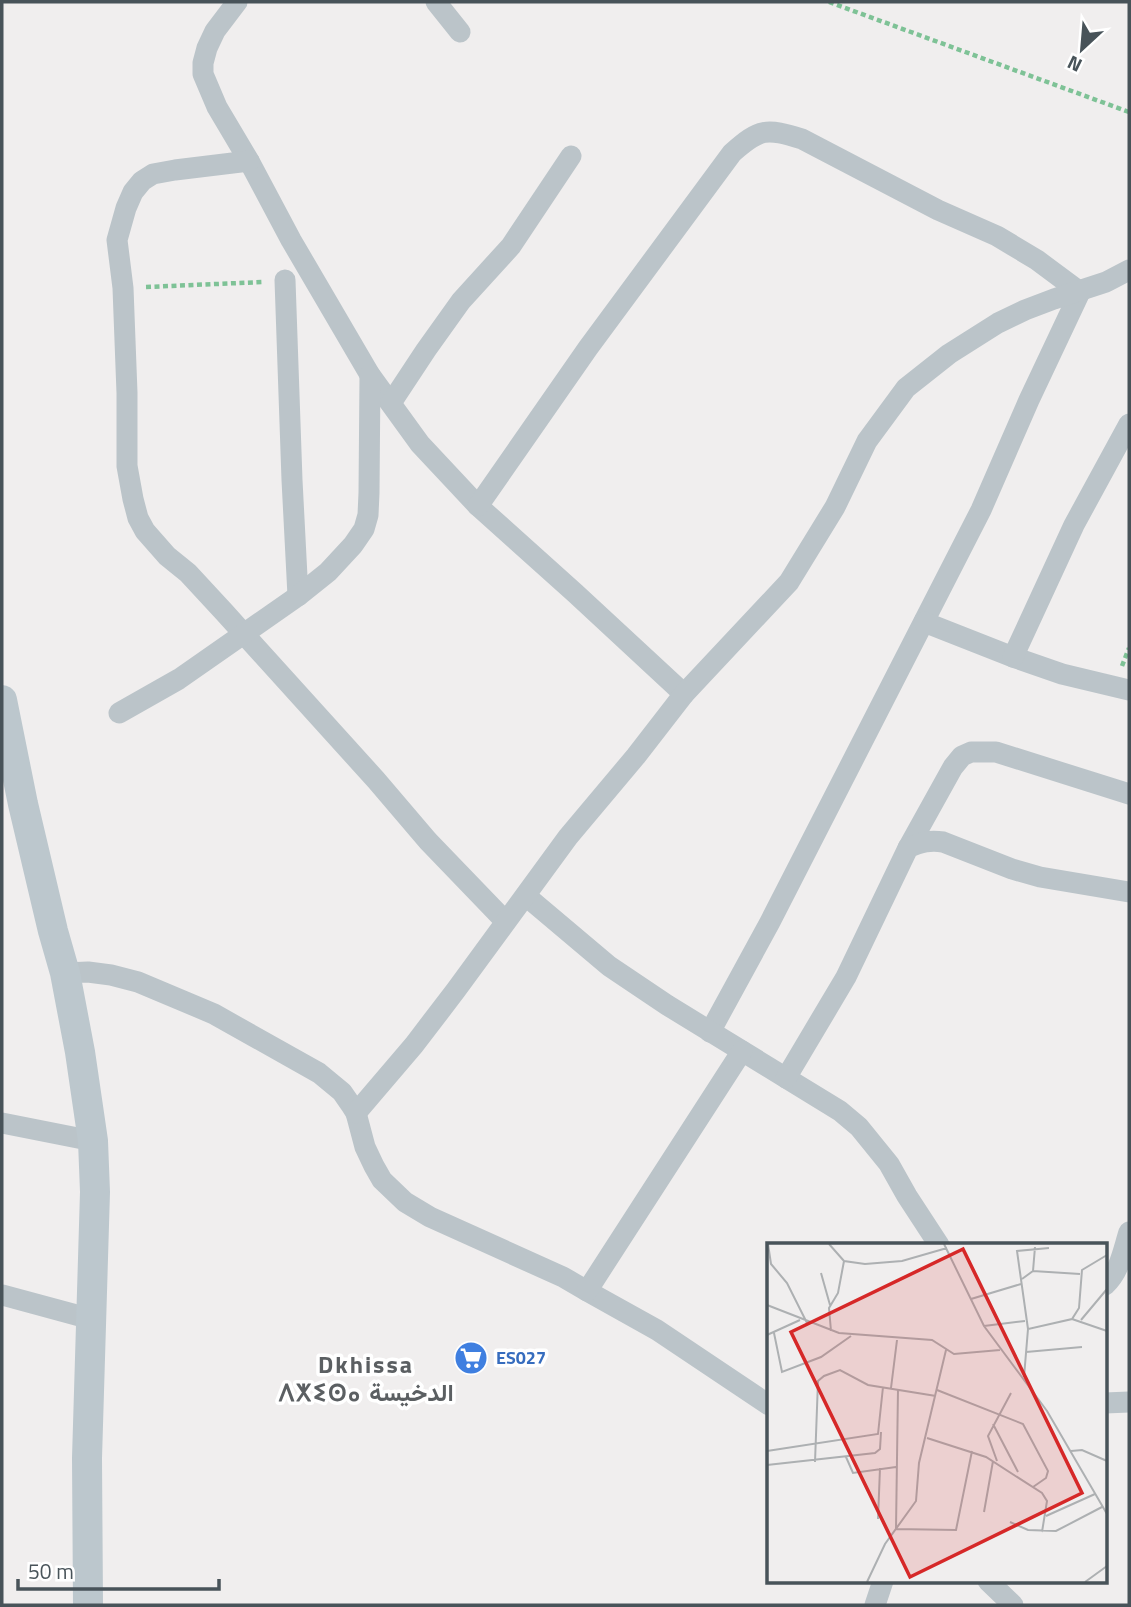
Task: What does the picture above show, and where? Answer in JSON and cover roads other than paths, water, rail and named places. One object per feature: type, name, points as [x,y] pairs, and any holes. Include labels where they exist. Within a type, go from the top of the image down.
[{"type":"street","points":[[237,2],[215,31],[207,48],[203,74],[217,107],[370,375],[420,444],[478,506],[684,694]]},
{"type":"street","points":[[436,2],[460,32]]},
{"type":"street","points":[[478,506],[588,348],[732,153],[749,137],[765,131],[802,139],[938,209],[997,236],[1037,260],[1080,292]]},
{"type":"street","points":[[391,403],[461,302],[511,246],[570,156]]},
{"type":"street","points":[[249,161],[153,174],[142,181],[133,192],[126,208],[117,240],[128,393],[127,466],[138,518],[145,531],[167,556],[188,573],[428,841],[505,921]]},
{"type":"street","points":[[356,1114],[447,1001],[568,837],[684,694],[789,582],[835,507],[867,441],[906,388],[948,354],[998,323],[1025,310],[1106,282],[1129,270]]},
{"type":"street","points":[[285,280],[298,596]]},
{"type":"street","points":[[710,1031],[770,922],[981,510],[1080,292]]},
{"type":"street","points":[[119,713],[179,679],[244,635],[328,572],[353,545],[364,529],[368,515],[370,375]]},
{"type":"street","points":[[1013,657],[1074,524],[1129,424]]},
{"type":"street","points":[[924,622],[1062,674],[1129,690]]},
{"type":"street","points":[[2,699],[8,769],[65,973],[93,1140],[95,1192],[87,1469],[88,1605]]},
{"type":"street","points":[[786,1078],[846,977],[908,848],[953,767],[962,756],[971,752],[996,752],[1129,794]]},
{"type":"street","points":[[908,848],[920,842],[943,842],[1040,877],[1129,892]]},
{"type":"street","points":[[526,896],[609,966],[840,1111],[859,1127],[889,1164],[938,1243]]},
{"type":"street","points":[[65,973],[99,973],[138,982],[214,1014],[319,1073],[342,1092],[356,1114],[365,1147],[382,1180],[405,1202],[430,1217],[587,1291],[657,1330],[767,1404]]},
{"type":"street","points":[[587,1291],[743,1051]]},
{"type":"street","points":[[2,1123],[93,1140]]},
{"type":"street","points":[[1106,1284],[1118,1268],[1129,1232]]},
{"type":"street","points":[[2,1295],[90,1319]]},
{"type":"street","points":[[1106,1403],[1129,1402]]},
{"type":"street","points":[[876,1605],[883,1582]]},
{"type":"street","points":[[989,1582],[1013,1605]]},
{"type":"place","name":"ES027","points":[[471,1358]]},
{"type":"district","name":"Dkhissa ⴷⵅⵉⵙⴰ الدخيسة","points":[[366,1379]]}]
